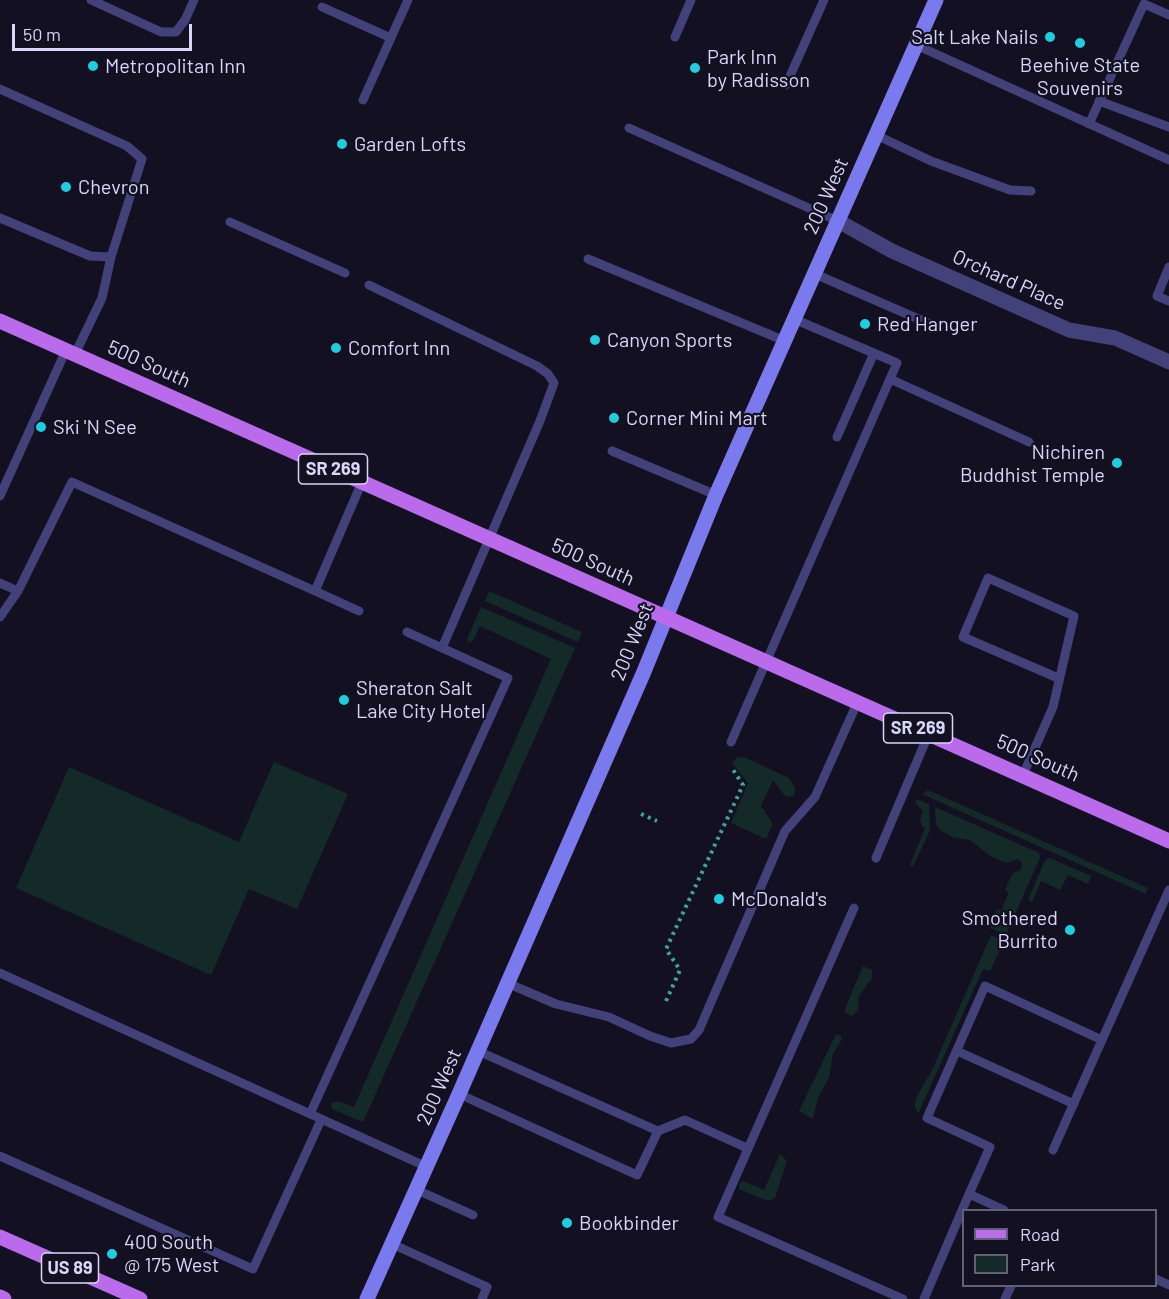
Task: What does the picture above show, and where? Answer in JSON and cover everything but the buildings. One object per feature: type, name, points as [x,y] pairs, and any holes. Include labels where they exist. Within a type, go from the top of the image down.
[{"type":"main road","name":"500 South","points":[[0,321],[1169,841]]},
{"type":"main road","name":"US 89","points":[[0,1237],[140,1299]]},
{"type":"street","name":"200 West","points":[[367,1299],[478,1051],[717,495],[936,0]]},
{"type":"street","name":"Orchard Place","points":[[838,222],[892,251],[1069,330],[1115,339],[1169,362]]},
{"type":"lane","points":[[91,0],[161,32],[176,32],[194,0]]},
{"type":"lane","points":[[363,100],[408,0]]},
{"type":"lane","points":[[675,37],[691,0]]},
{"type":"lane","points":[[786,85],[824,0]]},
{"type":"lane","points":[[1089,124],[1144,3],[1169,15]]},
{"type":"lane","points":[[322,7],[391,38]]},
{"type":"lane","points":[[916,45],[1169,160]]},
{"type":"lane","points":[[0,88],[127,146],[142,159],[111,257],[102,298],[70,352],[0,496]]},
{"type":"lane","points":[[1100,102],[1169,127]]},
{"type":"lane","points":[[629,128],[838,222]]},
{"type":"lane","points":[[876,135],[931,160],[1010,190],[1031,191]]},
{"type":"lane","points":[[0,218],[90,256],[111,257]]},
{"type":"lane","points":[[230,222],[345,273]]},
{"type":"lane","points":[[588,259],[785,341]]},
{"type":"lane","points":[[1169,267],[1157,296],[1169,301]]},
{"type":"lane","points":[[815,274],[939,328]]},
{"type":"lane","points":[[369,285],[537,366],[554,382],[551,395],[442,648]]},
{"type":"lane","points":[[731,742],[897,363],[794,319]]},
{"type":"lane","points":[[837,437],[874,353]]},
{"type":"lane","points":[[890,379],[1029,442]]},
{"type":"lane","points":[[612,451],[717,495]]},
{"type":"lane","points":[[0,617],[18,591],[72,482],[359,611]]},
{"type":"lane","points":[[315,591],[362,482]]},
{"type":"lane","points":[[1023,775],[1053,707],[1074,616],[988,578],[963,637],[1058,678]]},
{"type":"lane","points":[[0,583],[18,591]]},
{"type":"lane","points":[[310,1114],[508,678],[407,632]]},
{"type":"lane","points":[[507,983],[556,1004],[609,1017],[671,1043],[691,1039],[699,1030],[785,831],[815,797],[858,701]]},
{"type":"lane","points":[[876,858],[929,733]]},
{"type":"lane","points":[[1053,1150],[1169,890]]},
{"type":"lane","points":[[854,908],[718,1217],[903,1299]]},
{"type":"lane","points":[[0,973],[427,1167]]},
{"type":"lane","points":[[963,1209],[990,1147],[927,1118],[985,986],[1102,1040]]},
{"type":"lane","points":[[478,1051],[658,1131]]},
{"type":"lane","points":[[957,1052],[1074,1104]]},
{"type":"lane","points":[[459,1094],[637,1175],[658,1131],[685,1120],[747,1148]]},
{"type":"lane","points":[[0,1156],[254,1269],[321,1120]]},
{"type":"lane","points":[[417,1190],[473,1215]]},
{"type":"lane","points":[[969,1194],[1002,1209]]},
{"type":"lane","points":[[924,1299],[962,1210]]},
{"type":"lane","points":[[392,1245],[487,1287],[482,1299]]},
{"type":"path","points":[[666,1001],[680,970],[666,949],[743,785],[732,768]]},
{"type":"path","points":[[641,814],[657,821]]},
{"type":"green space","points":[[489,591],[582,632],[578,642],[485,601]]},
{"type":"green space","points":[[481,607],[575,648],[363,1122],[332,1109],[331,1104],[337,1101],[354,1107],[551,659],[480,626],[473,641],[468,643],[467,639]]},
{"type":"green space","points":[[744,757],[789,778],[795,788],[794,795],[785,796],[773,780],[761,806],[773,824],[766,839],[731,823],[748,783],[732,763],[736,758]]},
{"type":"green space","points":[[274,762],[348,794],[297,909],[249,889],[211,975],[16,888],[69,767],[239,842]]},
{"type":"green space","points":[[928,790],[1148,888],[1146,894],[922,794]]},
{"type":"green space","points":[[917,799],[929,804],[930,830],[913,867],[910,865],[925,828],[920,821],[923,811],[915,803]]},
{"type":"green space","points":[[935,807],[1039,853],[1040,858],[1006,935],[990,928],[997,909],[1001,911],[1009,892],[1005,890],[1012,874],[1021,869],[1022,863],[1018,859],[1006,863],[990,856],[970,840],[952,837],[940,830],[936,824]]},
{"type":"green space","points":[[1050,858],[1091,876],[1088,884],[1068,875],[1060,890],[1041,881],[1032,902],[1028,900],[1045,860]]},
{"type":"green space","points":[[991,935],[1004,941],[990,971],[983,969],[918,1114],[915,1106],[916,1098],[933,1068]]},
{"type":"green space","points":[[863,966],[872,970],[872,978],[859,996],[858,1010],[852,1016],[844,1011]]},
{"type":"green space","points":[[836,1034],[842,1039],[833,1054],[829,1078],[818,1097],[813,1119],[799,1111]]},
{"type":"green space","points":[[780,1154],[786,1160],[786,1164],[775,1198],[768,1201],[739,1189],[739,1184],[743,1181],[764,1190]]},
{"type":"place","name":"Salt Lake Nails","points":[[1050,37]]},
{"type":"place","name":"Beehive State Souvenirs","points":[[1080,43]]},
{"type":"place","name":"Metropolitan Inn","points":[[93,66]]},
{"type":"place","name":"Park Inn by Radisson","points":[[695,68]]},
{"type":"place","name":"Garden Lofts","points":[[342,144]]},
{"type":"place","name":"Chevron","points":[[66,187]]},
{"type":"place","name":"Red Hanger","points":[[865,324]]},
{"type":"place","name":"Canyon Sports","points":[[595,340]]},
{"type":"place","name":"Comfort Inn","points":[[336,348]]},
{"type":"place","name":"Corner Mini Mart","points":[[614,418]]},
{"type":"place","name":"Ski 'N See","points":[[41,427]]},
{"type":"place","name":"Nichiren Buddhist Temple","points":[[1117,463]]},
{"type":"place","name":"Sheraton Salt Lake City Hotel","points":[[344,700]]},
{"type":"place","name":"McDonald's","points":[[719,899]]},
{"type":"place","name":"Smothered Burrito","points":[[1070,930]]},
{"type":"place","name":"Bookbinder","points":[[567,1223]]},
{"type":"place","name":"400 South @ 175 West","points":[[112,1254]]}]
